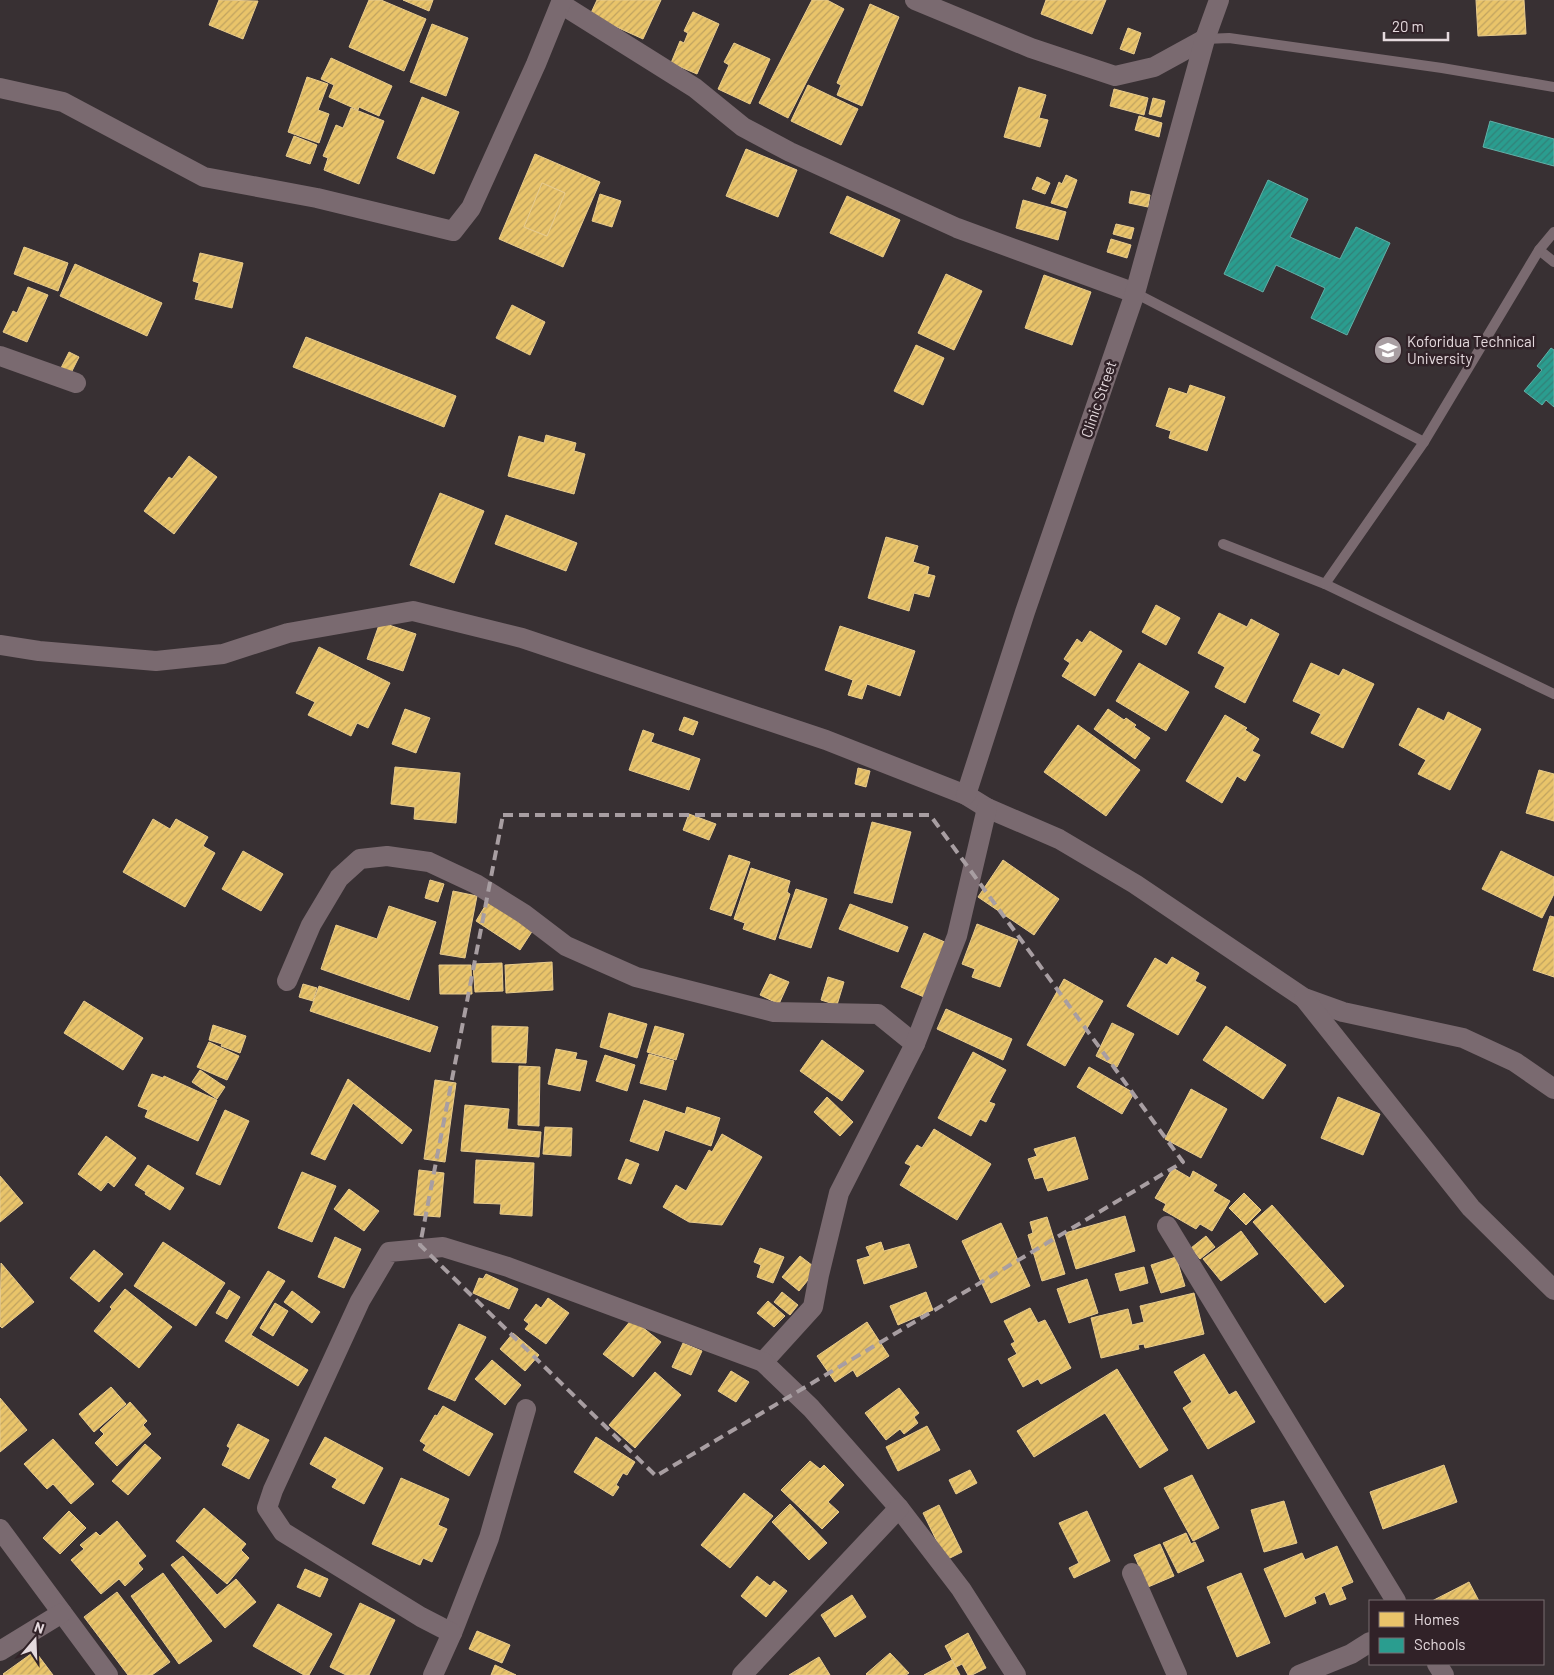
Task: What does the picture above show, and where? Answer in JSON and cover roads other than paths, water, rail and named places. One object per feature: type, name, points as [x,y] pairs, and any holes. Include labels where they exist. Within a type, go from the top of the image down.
[{"type":"street","points":[[915,0],[1031,48],[1115,76],[1154,67],[1205,39]]},
{"type":"street","name":"Clinic Street","points":[[966,795],[1024,612],[1135,293],[1205,39],[1219,0]]},
{"type":"street","points":[[0,88],[63,102],[204,177],[317,198],[453,231],[471,208],[536,64],[561,2],[695,88],[743,127],[790,152],[956,228],[1135,293]]},
{"type":"street","points":[[0,356],[76,383]]},
{"type":"street","points":[[0,645],[39,651],[156,661],[223,654],[288,633],[413,611],[522,638],[826,740],[966,795],[987,808],[1059,839],[1135,884],[1304,998],[1343,1012],[1463,1038],[1515,1062],[1554,1089]]},
{"type":"street","points":[[763,1362],[813,1307],[839,1193],[914,1044],[957,936],[987,808]]},
{"type":"street","points":[[287,981],[311,925],[339,878],[360,859],[387,856],[429,862],[476,884],[524,914],[566,946],[636,977],[774,1012],[878,1014],[914,1044]]},
{"type":"street","points":[[1304,998],[1471,1208],[1554,1290]]},
{"type":"street","points":[[1167,1226],[1395,1600]]},
{"type":"street","points":[[452,1634],[283,1532],[267,1508],[273,1490],[360,1301],[389,1252],[444,1247],[508,1267],[763,1362],[811,1408],[899,1508],[961,1589],[1016,1675]]},
{"type":"street","points":[[433,1675],[452,1634],[489,1538],[526,1409]]},
{"type":"street","points":[[742,1675],[899,1508]]},
{"type":"street","points":[[0,1529],[108,1675]]},
{"type":"street","points":[[1132,1573],[1176,1675]]},
{"type":"street","points":[[0,1651],[62,1613]]},
{"type":"street","points":[[1299,1675],[1351,1654],[1369,1643]]},
{"type":"lane","points":[[1205,39],[1229,38],[1442,68],[1554,87]]},
{"type":"lane","points":[[1325,584],[1424,442],[1539,250],[1554,232]]},
{"type":"lane","points":[[1539,250],[1554,262]]},
{"type":"lane","points":[[1135,293],[1424,442]]},
{"type":"lane","points":[[1223,544],[1325,584],[1554,694]]},
{"type":"place","name":"Koforidua Technical University","points":[[1388,350]]}]
